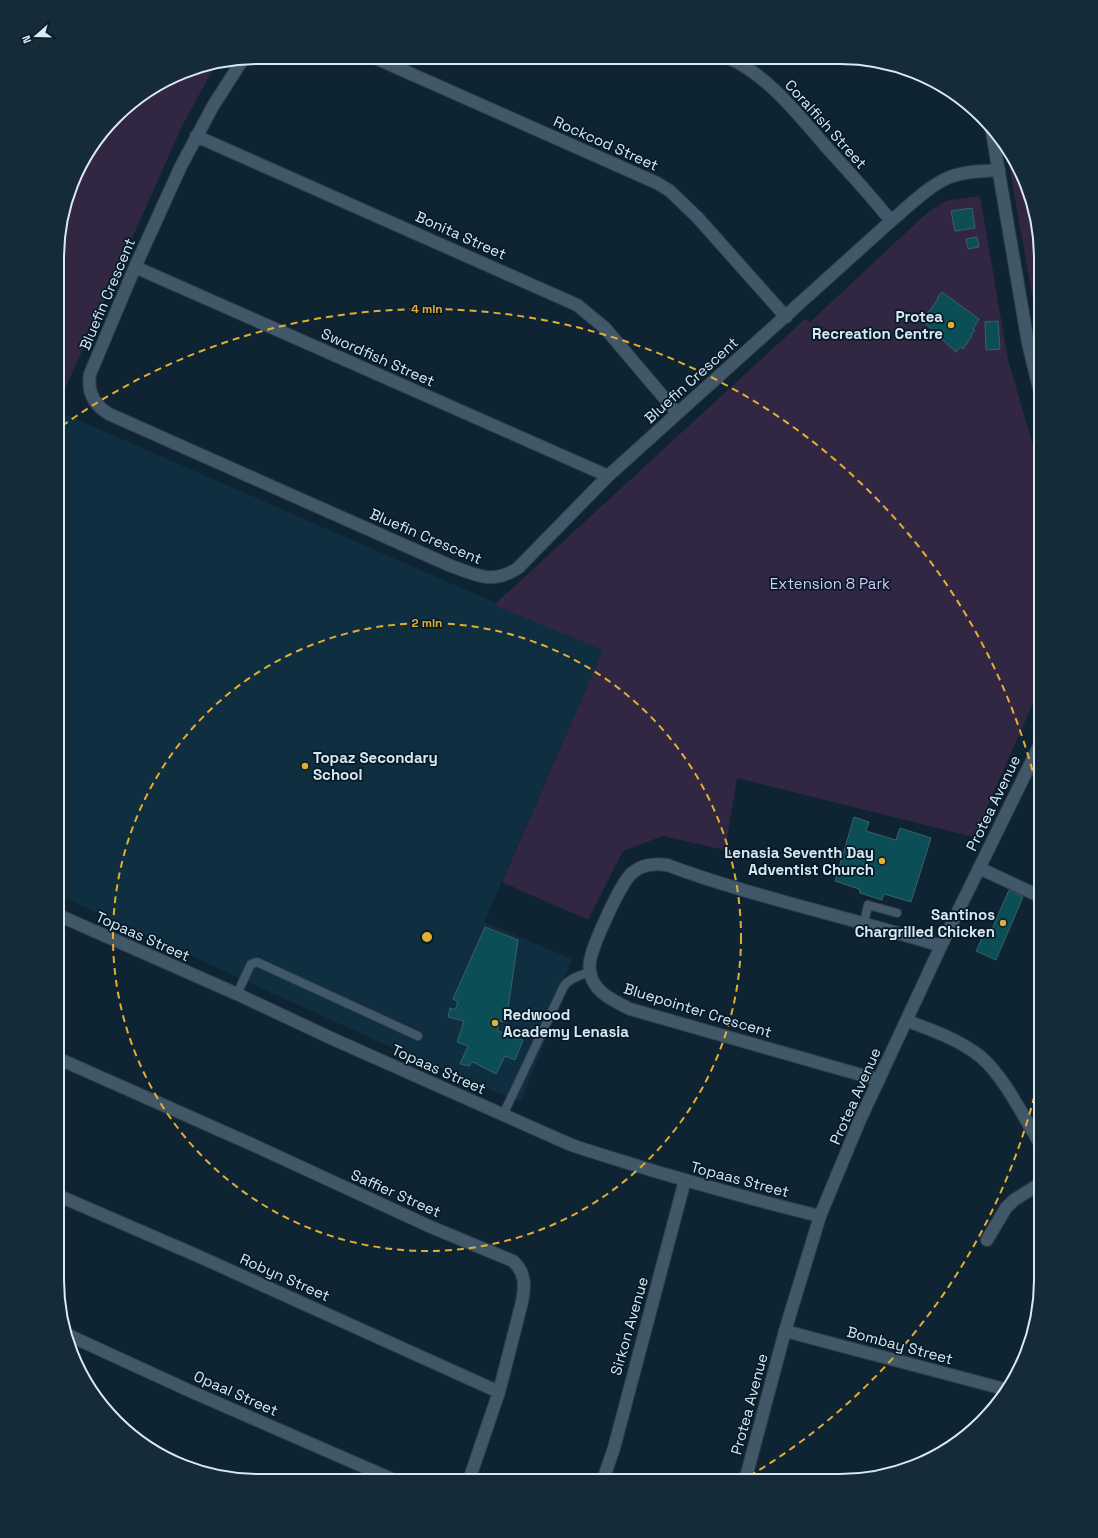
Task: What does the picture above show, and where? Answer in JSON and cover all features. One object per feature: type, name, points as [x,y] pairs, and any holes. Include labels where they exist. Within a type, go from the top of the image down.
[{"type":"street","name":"Rockcod Street","points":[[389,64],[650,180],[670,191],[698,218],[786,317]]},
{"type":"street","name":"Coralfish Street","points":[[739,64],[754,73],[799,116],[891,221]]},
{"type":"street","name":"Bluefin Crescent","points":[[240,65],[213,106],[181,166],[90,374],[89,389],[97,405],[103,410],[130,423],[429,556],[483,578],[492,578],[509,574],[518,568],[608,476],[891,221],[929,190],[951,176],[968,172],[999,170]]},
{"type":"street","name":"Bonita Street","points":[[196,136],[577,305],[605,328],[677,413]]},
{"type":"street","points":[[994,140],[1028,343],[1034,367]]},
{"type":"street","name":"Swordfish Street","points":[[136,267],[608,476]]},
{"type":"street","name":"Protea Avenue","points":[[747,1474],[785,1331],[820,1216],[859,1122],[941,946],[1034,756]]},
{"type":"street","points":[[590,972],[592,952],[609,913],[626,880],[634,872],[649,864],[667,865],[730,886],[941,946]]},
{"type":"street","points":[[979,868],[1034,894]]},
{"type":"street","name":"Topaas Street","points":[[64,918],[582,1149],[770,1204],[820,1216]]},
{"type":"street","name":"Bluepointer Crescent","points":[[590,972],[592,980],[604,994],[630,1009],[879,1080]]},
{"type":"street","points":[[907,1021],[966,1047],[981,1058],[1005,1086],[1034,1134]]},
{"type":"street","name":"Saffier Street","points":[[64,1061],[251,1144],[432,1227],[513,1261],[521,1271],[524,1279],[524,1291],[499,1392],[471,1474]]},
{"type":"street","name":"Sirkon Avenue","points":[[605,1474],[614,1448],[685,1180]]},
{"type":"street","points":[[987,1240],[1006,1208],[1014,1200],[1034,1187]]},
{"type":"street","name":"Robyn Street","points":[[64,1198],[205,1259],[499,1392]]},
{"type":"street","name":"Bombay Street","points":[[785,1331],[1001,1388]]},
{"type":"street","name":"Opaal Street","points":[[73,1337],[380,1474]]},
{"type":"lane","points":[[864,923],[868,904],[897,913]]},
{"type":"lane","points":[[237,994],[251,964],[257,962],[418,1036]]},
{"type":"lane","points":[[503,1115],[564,986],[568,981],[590,972]]},
{"type":"shaded area","name":"Topaz Secondary School","points":[[64,414],[603,650],[484,922],[572,959],[562,984],[568,986],[520,1102],[421,1061],[64,898]]},
{"type":"green space","points":[[213,70],[182,126],[64,392],[64,245],[74,196],[84,172],[97,150],[112,130],[140,104],[172,84],[196,74]]},
{"type":"green space","points":[[1008,162],[1024,196],[1030,220],[1034,245],[1034,306]]},
{"type":"green space","name":"Extension 8 Park","points":[[980,196],[1008,360],[1034,449],[1034,701],[974,837],[737,778],[725,850],[663,836],[623,851],[588,920],[502,882],[603,650],[494,605],[805,319],[852,342],[811,321],[928,212],[946,201]]},
{"type":"building","points":[[972,208],[975,228],[955,231],[951,211]]},
{"type":"building","points":[[977,237],[979,247],[968,249],[966,239]]},
{"type":"building","name":"Protea Recreation Centre","points":[[942,292],[979,319],[973,329],[975,330],[971,335],[972,336],[963,349],[960,347],[956,352],[935,333],[936,332],[922,321]]},
{"type":"building","points":[[998,321],[1000,349],[986,350],[985,322]]},
{"type":"building","name":"Lenasia Seventh Day Adventist Church","points":[[854,817],[869,822],[866,831],[896,840],[900,828],[931,838],[911,902],[884,894],[882,900],[860,893],[859,889],[835,881]]},
{"type":"building","points":[[1009,890],[1023,897],[996,960],[976,951],[985,931],[988,932],[989,928],[992,929]]},
{"type":"building","points":[[485,927],[518,940],[506,1022],[498,1021],[498,1031],[523,1040],[515,1060],[505,1056],[496,1074],[473,1062],[469,1066],[460,1064],[468,1046],[457,1042],[464,1021],[448,1017],[450,1008],[455,1010],[458,1002],[453,999]]},
{"type":"place","name":"Protea Recreation Centre","points":[[951,325]]},
{"type":"place","name":"Topaz Secondary School","points":[[305,766]]},
{"type":"place","name":"Lenasia Seventh Day Adventist Church","points":[[882,861]]},
{"type":"place","name":"Santinos Chargrilled Chicken","points":[[1003,923]]},
{"type":"place","name":"Redwood Academy Lenasia","points":[[495,1023]]}]
